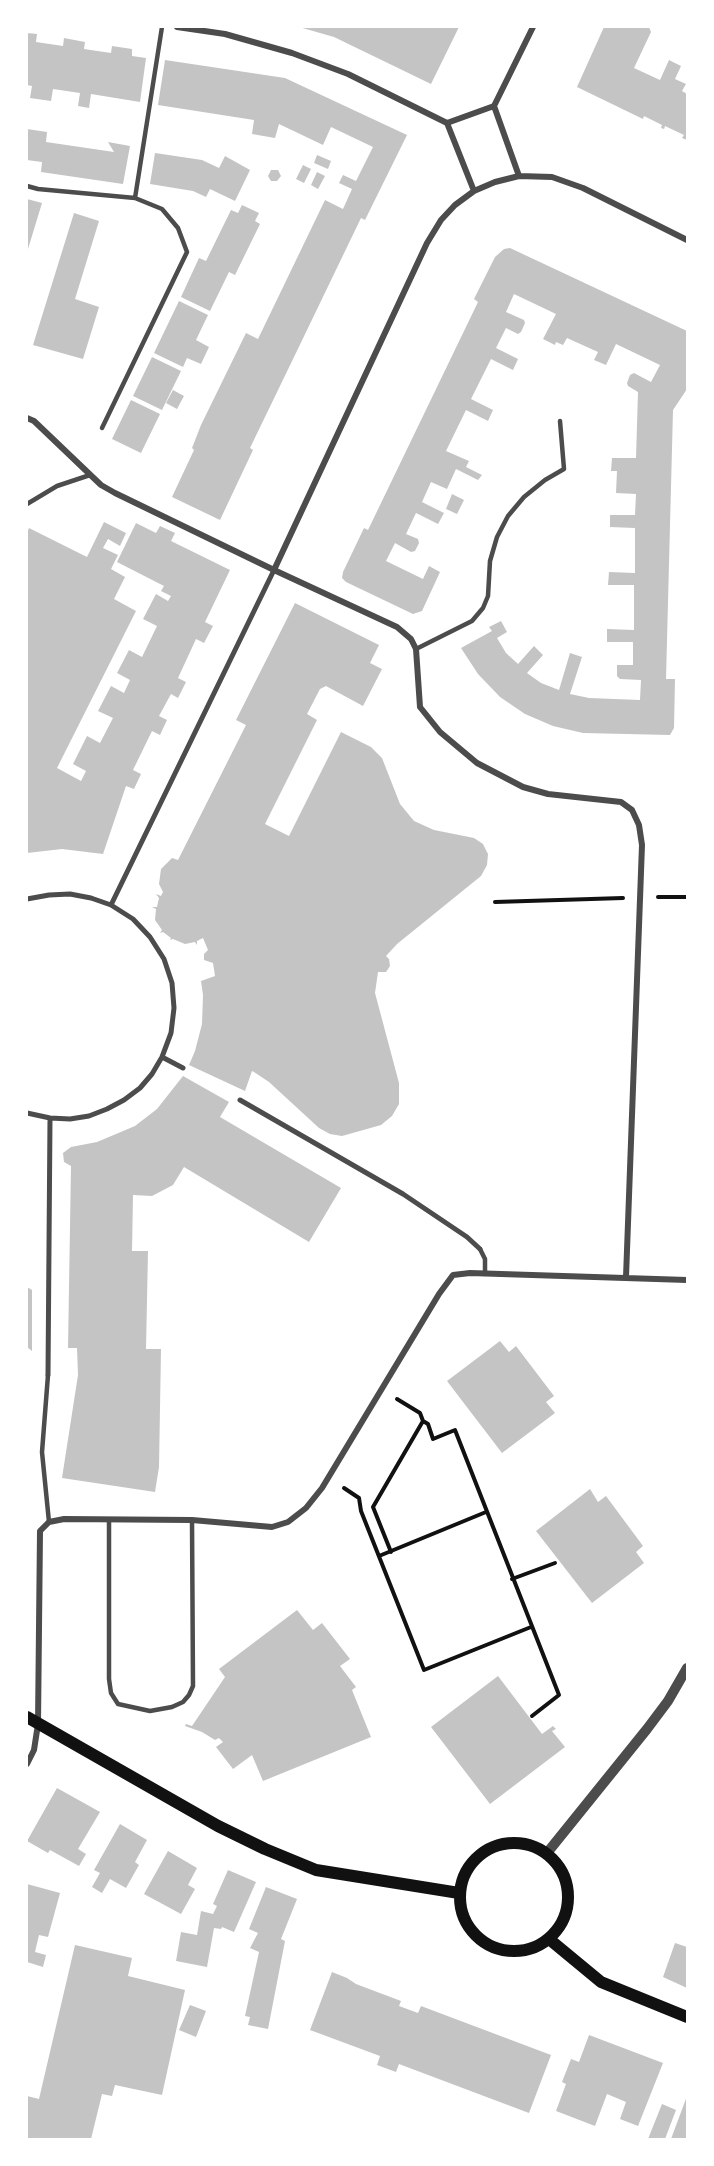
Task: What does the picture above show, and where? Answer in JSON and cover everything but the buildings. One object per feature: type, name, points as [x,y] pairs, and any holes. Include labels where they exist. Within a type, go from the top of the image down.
[{"type":"main road","points":[[32,1720],[218,1826],[265,1850],[316,1870],[459,1893]]},
{"type":"main road","points":[[516,1842],[532,1845],[547,1853],[559,1865],[566,1880],[569,1896],[567,1912],[549,1939],[533,1948],[515,1952],[497,1949],[481,1941],[468,1928],[461,1911],[459,1893],[462,1876],[471,1862],[484,1851],[499,1844],[516,1842]]},
{"type":"main road","points":[[549,1939],[601,1982],[687,2017]]},
{"type":"street","points":[[177,27],[225,34],[292,53],[348,74],[447,123],[474,191]]},
{"type":"street","points":[[447,123],[494,106],[533,27]]},
{"type":"street","points":[[494,106],[519,176]]},
{"type":"street","points":[[111,905],[274,570],[427,243],[441,220],[455,205],[474,191],[495,182],[519,176],[552,177],[583,188],[687,240]]},
{"type":"street","points":[[27,418],[34,421],[90,475],[115,493],[397,627],[411,639],[416,649],[420,707],[440,732],[457,747],[500,777],[548,794],[621,802],[633,810],[639,825],[642,845],[626,1277]]},
{"type":"street","points":[[27,899],[70,894],[111,905],[133,919],[164,959],[174,1008],[171,1033],[162,1057],[140,1088],[124,1100],[89,1116],[50,1118],[27,1113]]},
{"type":"street","points":[[162,1057],[183,1068]]},
{"type":"street","points":[[240,1100],[403,1194],[467,1237],[480,1249]]},
{"type":"street","points":[[48,1375],[50,1118]]},
{"type":"street","points":[[27,1764],[34,1750],[32,1720],[40,1531],[49,1522],[64,1519],[192,1520],[272,1527],[288,1522],[306,1508],[329,1478],[446,1282],[453,1275],[687,1280]]},
{"type":"street","points":[[547,1853],[647,1729],[668,1701],[687,1668]]},
{"type":"lane","points":[[135,198],[162,27]]},
{"type":"lane","points":[[27,186],[135,198],[162,209],[178,228],[187,252],[102,428]]},
{"type":"lane","points":[[416,649],[472,621],[483,608],[488,596],[490,561],[497,537],[508,516],[524,497],[545,480],[564,469],[560,421]]},
{"type":"lane","points":[[27,504],[57,486],[90,475]]},
{"type":"lane","points":[[480,1249],[485,1259],[485,1274]]},
{"type":"lane","points":[[48,1375],[42,1452],[49,1522]]},
{"type":"lane","points":[[110,1521],[109,1679],[111,1693],[118,1704],[150,1711],[172,1707],[183,1702],[193,1686],[192,1520]]},
{"type":"path","points":[[495,902],[687,897]]},
{"type":"path","points":[[381,1389],[420,1413],[428,1424],[433,1439],[454,1431],[559,1695],[532,1716]]},
{"type":"path","points":[[391,1552],[373,1507],[423,1420]]},
{"type":"path","points":[[329,1478],[359,1498],[361,1511],[424,1670],[531,1627]]},
{"type":"path","points":[[379,1556],[486,1512]]},
{"type":"path","points":[[512,1579],[555,1563]]}]
